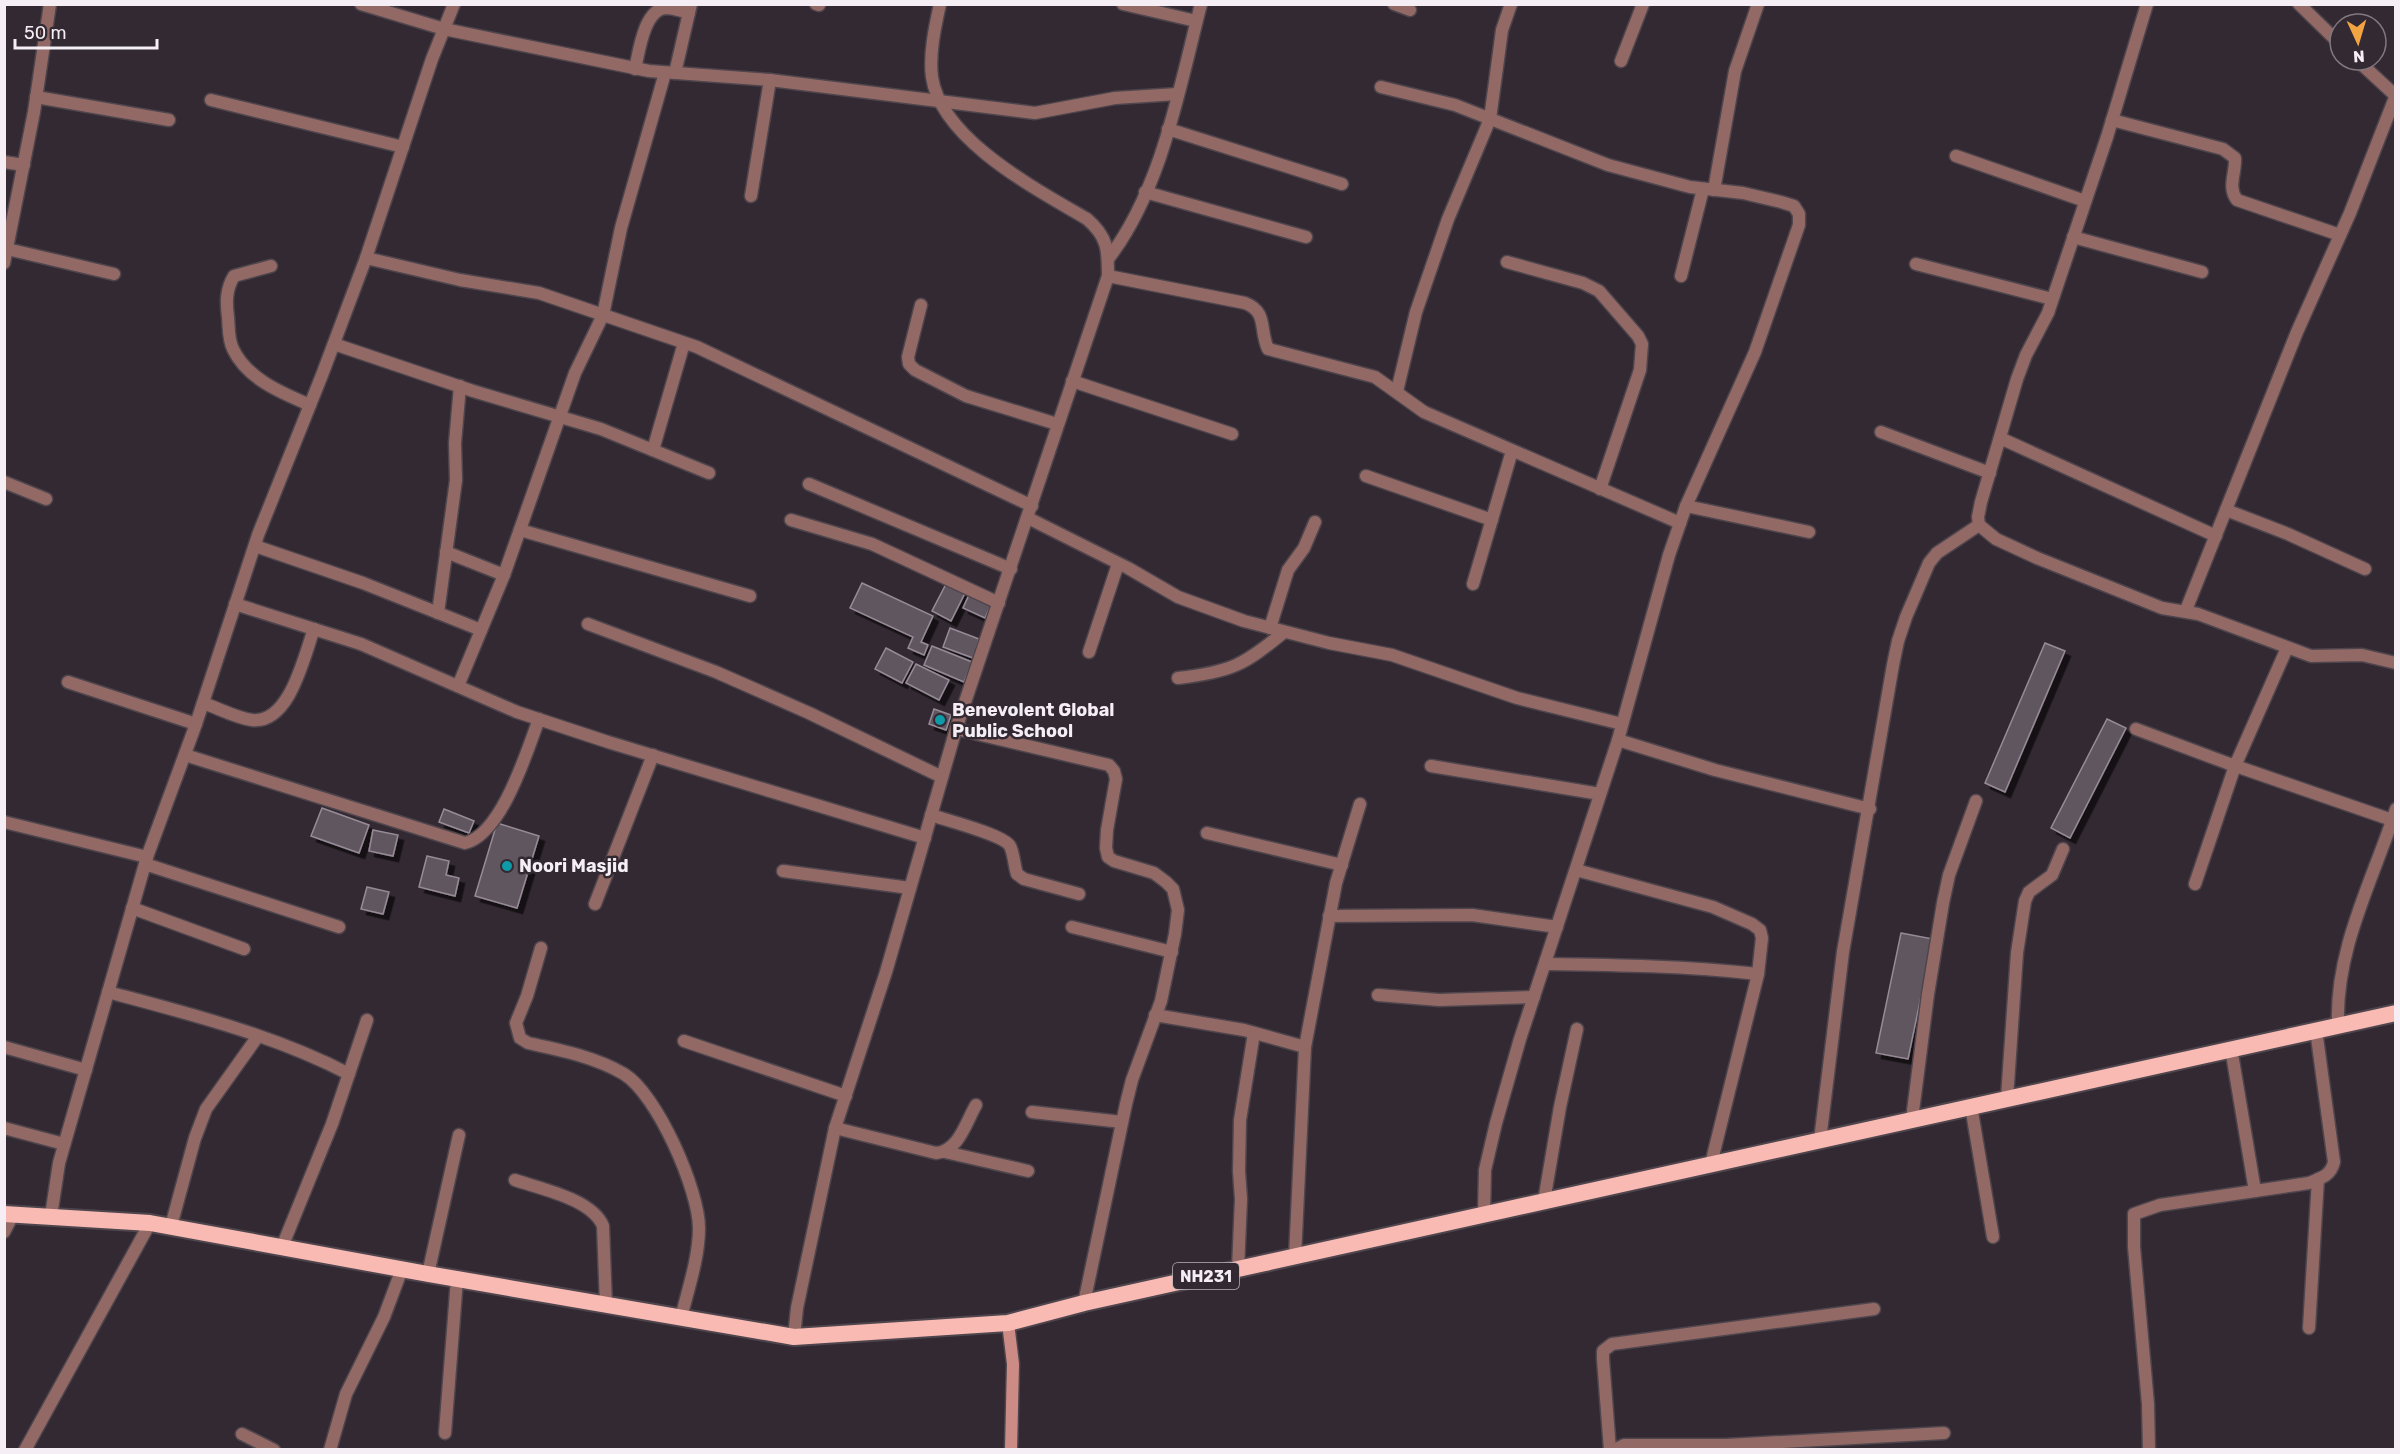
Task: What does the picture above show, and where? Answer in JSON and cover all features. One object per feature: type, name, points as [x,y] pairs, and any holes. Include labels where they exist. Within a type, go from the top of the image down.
[{"type":"highway","name":"NH231","points":[[9,1213],[150,1222],[428,1274],[794,1337],[1008,1323],[1084,1303],[2396,1013]]},
{"type":"main road","points":[[1008,1323],[1013,1364],[1011,1449]]},
{"type":"street","points":[[4,262],[24,165],[50,4]]},
{"type":"street","points":[[361,4],[444,29],[634,69],[670,73],[770,80],[1035,113],[1115,98],[1177,94]]},
{"type":"street","points":[[51,1216],[64,1144],[146,861],[196,724],[255,546],[366,258],[454,4]]},
{"type":"street","points":[[794,1337],[797,1308],[835,1128],[910,888],[956,729],[1107,276],[1108,259],[1105,240],[1098,229],[1087,219],[1011,174],[993,160],[957,127],[940,100],[932,78],[932,56],[940,4]]},
{"type":"street","points":[[1123,4],[1196,21]]},
{"type":"street","points":[[1108,259],[1125,237],[1145,192],[1168,129],[1201,4]]},
{"type":"street","points":[[1394,4],[1410,10]]},
{"type":"street","points":[[1397,392],[1420,302],[1448,219],[1490,119],[1502,30],[1512,4]]},
{"type":"street","points":[[1621,61],[1642,4]]},
{"type":"street","points":[[1681,276],[1709,189],[1735,71],[1758,4]]},
{"type":"street","points":[[2147,4],[2112,120],[2052,299],[2042,326],[2026,356],[1990,473],[1978,517],[1979,525],[1996,539],[2037,558],[2162,608],[2186,610],[2311,656],[2362,655],[2396,663]]},
{"type":"street","points":[[2299,4],[2328,32]]},
{"type":"street","points":[[458,686],[504,575],[575,373],[603,315],[621,228],[690,9],[666,8],[652,14],[634,69]]},
{"type":"street","points":[[2186,610],[2297,332],[2340,235],[2395,96],[2370,72]]},
{"type":"street","points":[[751,196],[770,80]]},
{"type":"street","points":[[1382,87],[1455,105],[1608,165],[1680,185],[1743,193],[1794,206],[1799,214],[1799,225],[1755,351],[1680,523],[1618,740],[1520,1039],[1485,1170],[1485,1214]]},
{"type":"street","points":[[36,97],[169,120]]},
{"type":"street","points":[[211,100],[403,147]]},
{"type":"street","points":[[2112,120],[2223,149],[2235,158],[2232,194],[2237,200],[2340,235]]},
{"type":"street","points":[[1168,129],[1342,184]]},
{"type":"street","points":[[1956,156],[2085,201]]},
{"type":"street","points":[[4,162],[24,165]]},
{"type":"street","points":[[1145,192],[1306,237]]},
{"type":"street","points":[[2073,237],[2202,272]]},
{"type":"street","points":[[7,249],[114,274]]},
{"type":"street","points":[[366,258],[460,280],[529,291],[559,299],[736,364],[1030,512],[1178,597],[1244,621],[1392,655],[1517,698],[1622,724]]},
{"type":"street","points":[[1507,262],[1583,283],[1599,291],[1638,336],[1642,344],[1640,370],[1600,489]]},
{"type":"street","points":[[1916,264],[2052,299]]},
{"type":"street","points":[[271,266],[234,276],[230,282],[226,301],[233,350],[245,365],[267,384],[310,405]]},
{"type":"street","points":[[1107,276],[1245,303],[1255,307],[1260,313],[1262,333],[1268,349],[1375,377],[1424,412],[1680,523]]},
{"type":"street","points":[[921,305],[908,357],[909,364],[915,370],[966,396],[1057,424]]},
{"type":"street","points":[[653,450],[684,343]]},
{"type":"street","points":[[334,344],[601,429],[709,473]]},
{"type":"street","points":[[1072,381],[1232,434]]},
{"type":"street","points":[[438,613],[456,480],[455,443],[460,386]]},
{"type":"street","points":[[1881,432],[1990,473]]},
{"type":"street","points":[[2000,438],[2216,536]]},
{"type":"street","points":[[1473,584],[1512,451]]},
{"type":"street","points":[[1366,476],[1492,520]]},
{"type":"street","points":[[4,482],[46,499]]},
{"type":"street","points":[[809,484],[1011,569]]},
{"type":"street","points":[[1686,506],[1809,532]]},
{"type":"street","points":[[2226,510],[2288,534],[2365,569]]},
{"type":"street","points":[[791,520],[872,544],[999,603]]},
{"type":"street","points":[[1270,628],[1288,570],[1304,548],[1315,522]]},
{"type":"street","points":[[1820,1140],[1844,952],[1898,641],[1929,563],[1937,553],[1979,525]]},
{"type":"street","points":[[520,530],[750,596]]},
{"type":"street","points":[[255,546],[363,584],[481,630]]},
{"type":"street","points":[[446,552],[504,575]]},
{"type":"street","points":[[1089,652],[1118,564]]},
{"type":"street","points":[[235,604],[361,644],[539,719],[925,838]]},
{"type":"street","points":[[588,624],[727,677],[809,713],[942,777]]},
{"type":"street","points":[[203,703],[251,720],[263,719],[275,714],[294,684],[314,628]]},
{"type":"street","points":[[1178,678],[1208,675],[1238,665],[1284,632]]},
{"type":"street","points":[[2195,884],[2235,766],[2287,648]]},
{"type":"street","points":[[68,682],[196,724]]},
{"type":"street","points":[[185,755],[465,843],[474,841],[480,835],[506,802],[539,719]]},
{"type":"street","points":[[956,729],[1109,765],[1116,779],[1106,839],[1108,857],[1114,861],[1154,873],[1173,890],[1178,910],[1172,952],[1155,1015],[1132,1080],[1084,1303]]},
{"type":"street","points":[[2136,729],[2235,766],[2394,815],[2382,853],[2359,908],[2347,948],[2338,994],[2338,1025]]},
{"type":"street","points":[[1618,740],[1715,770],[1870,809]]},
{"type":"street","points":[[595,904],[653,755]]},
{"type":"street","points":[[1431,766],[1600,794]]},
{"type":"street","points":[[1912,1119],[1928,994],[1943,903],[1949,875],[1976,801]]},
{"type":"street","points":[[1295,1256],[1305,1047],[1329,916],[1360,804]]},
{"type":"street","points":[[931,815],[1007,842],[1011,848],[1017,874],[1024,879],[1079,894]]},
{"type":"street","points":[[4,822],[146,861],[339,927]]},
{"type":"street","points":[[1207,833],[1342,865]]},
{"type":"street","points":[[2007,1098],[2017,953],[2025,902],[2029,892],[2052,875],[2063,849]]},
{"type":"street","points":[[2382,853],[2396,857]]},
{"type":"street","points":[[1576,870],[1713,907],[1752,924],[1760,930],[1762,938],[1758,974],[1711,1164]]},
{"type":"street","points":[[783,871],[910,888]]},
{"type":"street","points":[[132,908],[244,949]]},
{"type":"street","points":[[1329,916],[1472,915],[1557,927]]},
{"type":"street","points":[[1072,927],[1172,952]]},
{"type":"street","points":[[541,948],[516,1023],[520,1038],[528,1043],[599,1062],[634,1081],[657,1114],[678,1156],[694,1199],[699,1227],[695,1258],[681,1318]]},
{"type":"street","points":[[1545,964],[1634,965],[1758,974]]},
{"type":"street","points":[[108,992],[198,1016],[258,1036],[313,1055],[349,1074]]},
{"type":"street","points":[[1378,995],[1439,1000],[1534,997]]},
{"type":"street","points":[[1155,1015],[1254,1033],[1305,1047]]},
{"type":"street","points":[[282,1247],[325,1143],[367,1020]]},
{"type":"street","points":[[1544,1201],[1560,1107],[1577,1029]]},
{"type":"street","points":[[2149,1449],[2148,1404],[2134,1247],[2134,1214],[2160,1205],[2318,1179],[2332,1170],[2334,1162],[2316,1030]]},
{"type":"street","points":[[1238,1269],[1241,1199],[1240,1120],[1254,1033]]},
{"type":"street","points":[[171,1226],[195,1138],[206,1109],[258,1036]]},
{"type":"street","points":[[684,1041],[846,1096]]},
{"type":"street","points":[[4,1047],[86,1070]]},
{"type":"street","points":[[2231,1048],[2255,1191]]},
{"type":"street","points":[[945,1152],[957,1140],[976,1105]]},
{"type":"street","points":[[1971,1106],[1994,1237]]},
{"type":"street","points":[[1032,1113],[1122,1122]]},
{"type":"street","points":[[4,1128],[64,1144]]},
{"type":"street","points":[[835,1128],[936,1153],[945,1152],[1028,1171]]},
{"type":"street","points":[[428,1274],[459,1135]]},
{"type":"street","points":[[2309,1328],[2318,1179]]},
{"type":"street","points":[[514,1180],[571,1199],[593,1210],[599,1216],[603,1226],[606,1305]]},
{"type":"street","points":[[4,1232],[9,1213]]},
{"type":"street","points":[[25,1449],[150,1222]]},
{"type":"street","points":[[330,1449],[346,1394],[384,1317],[402,1269]]},
{"type":"street","points":[[445,1433],[457,1279]]},
{"type":"street","points":[[1874,1309],[1612,1344],[1603,1351],[1602,1359],[1612,1449],[1624,1446],[1726,1445],[1944,1433]]},
{"type":"street","points":[[242,1434],[274,1449]]},
{"type":"building","points":[[862,583],[933,616],[921,642],[928,645],[924,655],[908,648],[913,637],[850,608]]},
{"type":"building","points":[[946,584],[965,593],[951,621],[932,611]]},
{"type":"building","points":[[969,595],[991,605],[985,618],[963,608]]},
{"type":"building","points":[[950,628],[979,639],[973,658],[943,647]]},
{"type":"building","points":[[2045,643],[2065,651],[2005,792],[1985,783]]},
{"type":"building","points":[[932,646],[972,662],[964,682],[924,665]]},
{"type":"building","points":[[886,648],[913,662],[902,683],[875,669]]},
{"type":"building","points":[[916,664],[949,680],[939,700],[906,683]]},
{"type":"building","name":"Benevolent Global Public School","points":[[934,709],[951,715],[946,730],[929,724]]},
{"type":"building","points":[[2107,719],[2126,728],[2070,838],[2051,828]]},
{"type":"building","points":[[322,808],[369,825],[359,853],[311,836]]},
{"type":"building","points":[[444,809],[474,821],[469,833],[439,822]]},
{"type":"building","name":"Noori Masjid","points":[[497,823],[539,836],[517,908],[475,896]]},
{"type":"building","points":[[373,830],[398,835],[393,856],[369,851]]},
{"type":"building","points":[[427,856],[449,861],[446,875],[459,878],[455,896],[419,887]]},
{"type":"building","points":[[367,887],[389,892],[383,914],[361,909]]},
{"type":"building","points":[[1901,933],[1933,939],[1908,1059],[1876,1053]]},
{"type":"place","name":"Benevolent Global Public School","points":[[940,720]]},
{"type":"place","name":"Noori Masjid","points":[[507,866]]}]
